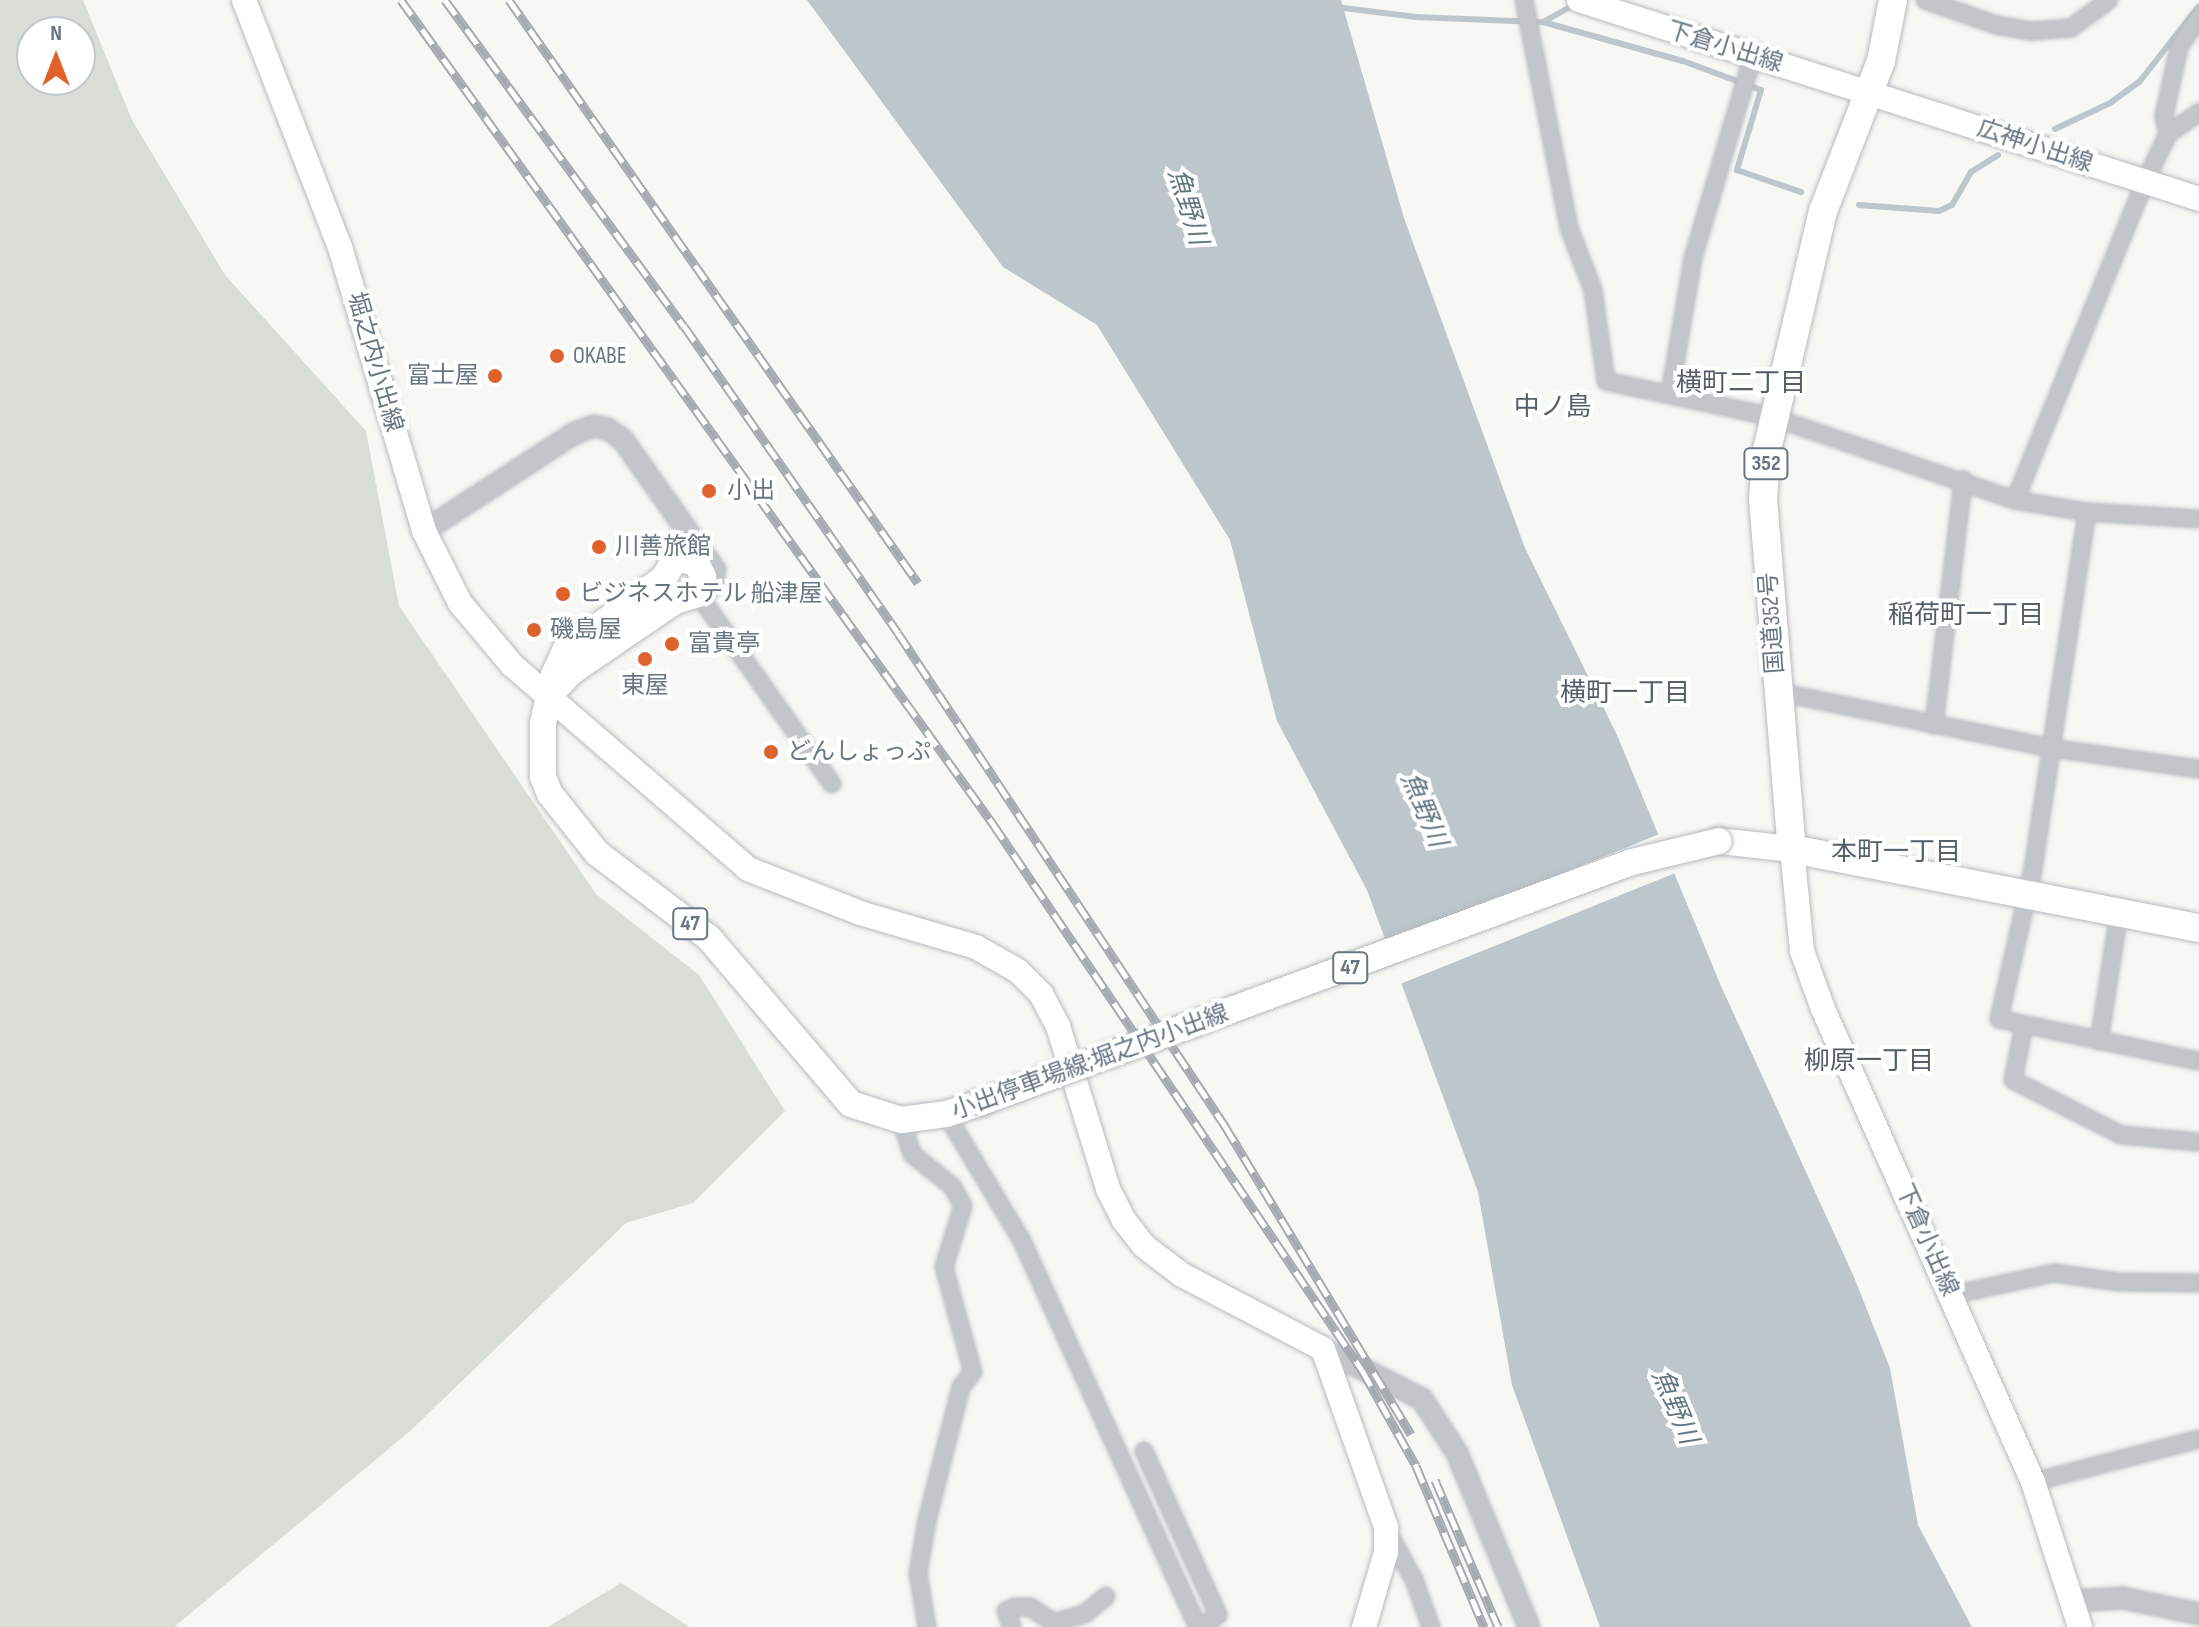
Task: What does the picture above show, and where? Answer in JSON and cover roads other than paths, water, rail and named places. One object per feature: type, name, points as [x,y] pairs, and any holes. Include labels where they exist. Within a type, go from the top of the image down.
[{"type":"highway","name":"国道352号","points":[[1792,849],[1763,499],[1772,417],[1823,211],[1870,93],[1889,34],[1893,0]]},
{"type":"highway","points":[[1792,849],[2199,928]]},
{"type":"main road","name":"堀之内小出線","points":[[244,0],[340,247],[424,531],[442,574],[479,631],[759,875],[860,913],[976,947],[1018,971],[1041,994],[1058,1026],[1108,1189],[1137,1237],[1182,1275],[1323,1349]]},
{"type":"main road","name":"下倉小出線","points":[[1579,0],[1749,73],[1870,93]]},
{"type":"main road","name":"広神小出線","points":[[1870,93],[2199,199]]},
{"type":"main road","name":"47","points":[[550,694],[565,651],[664,578],[675,559],[692,559],[700,566],[703,577],[698,594]]},
{"type":"main road","points":[[550,694],[571,672],[675,601],[698,594]]},
{"type":"main road","name":"小出停車場線;堀之内小出線","points":[[550,694],[541,738],[543,777],[571,827],[709,938],[851,1104],[901,1120],[946,1114],[982,1102],[1632,862],[1719,841],[1792,849]]},
{"type":"main road","name":"下倉小出線","points":[[1792,849],[1802,951],[1823,1009],[2033,1482],[2080,1627]]},
{"type":"main road","points":[[1323,1349],[1386,1527],[1386,1552],[1364,1627]]},
{"type":"street","points":[[1524,0],[1569,228],[1593,290],[1606,381],[1772,417],[2015,500],[2087,512],[2199,519]]},
{"type":"street","points":[[1925,0],[1996,25],[2031,31],[2071,28],[2109,0]]},
{"type":"street","points":[[2168,134],[2164,116],[2179,47],[2199,18]]},
{"type":"street","points":[[1670,394],[1693,258],[1749,73]]},
{"type":"street","points":[[2015,500],[2145,182],[2168,134],[2199,112]]},
{"type":"street","points":[[424,531],[575,433],[594,426],[623,440],[715,570],[712,586],[698,594],[832,784]]},
{"type":"street","points":[[1934,725],[1963,480]]},
{"type":"street","points":[[2087,512],[2028,895],[1999,1019],[2199,1061]]},
{"type":"street","points":[[1778,692],[2051,748],[2199,769]]},
{"type":"street","points":[[2099,1041],[2119,914]]},
{"type":"street","points":[[2024,1026],[2013,1080],[2121,1135],[2199,1142]]},
{"type":"street","points":[[946,1114],[1022,1241],[1200,1627],[1218,1615],[1144,1451]]},
{"type":"street","points":[[901,1120],[912,1154],[952,1186],[963,1206],[944,1267],[973,1372],[961,1387],[927,1520],[918,1573],[927,1627]]},
{"type":"street","points":[[1952,1295],[2054,1273],[2119,1282],[2199,1283]]},
{"type":"street","points":[[1323,1349],[1422,1399],[1457,1453],[1529,1627]]},
{"type":"street","points":[[2033,1482],[2199,1439]]},
{"type":"street","points":[[1386,1527],[1414,1580],[1431,1627]]},
{"type":"street","points":[[1012,1627],[1006,1611],[1015,1607],[1030,1607],[1054,1623],[1086,1613],[1106,1596]]},
{"type":"street","points":[[2073,1601],[2123,1598],[2199,1614]]},
{"type":"water","name":"魚野川","points":[[807,0],[1341,0],[1404,218],[1525,548],[1617,735],[1721,986],[1854,1277],[1890,1368],[1918,1525],[1972,1627],[1600,1627],[1512,1385],[1478,1192],[1367,890],[1277,721],[1230,540],[1097,325],[1003,267]]},
{"type":"waterway","points":[[1543,22],[1575,4]]},
{"type":"waterway","points":[[2055,129],[2110,103],[2140,81],[2199,6]]},
{"type":"waterway","points":[[1335,7],[1416,17],[1543,22],[1683,61],[1761,90],[1737,170],[1801,192]]},
{"type":"waterway","points":[[1859,205],[1939,211],[1952,205],[1971,172],[1998,155]]},
{"type":"railway","points":[[401,0],[993,824],[1362,1370],[1416,1466],[1484,1627]]},
{"type":"railway","points":[[445,0],[684,326],[898,633],[1225,1126],[1411,1434]]},
{"type":"railway","points":[[509,0],[918,583]]},
{"type":"railway","points":[[1435,1480],[1498,1627]]},
{"type":"place","name":"OKABE","points":[[557,356]]},
{"type":"place","name":"富士屋","points":[[495,376]]},
{"type":"place","name":"小出","points":[[709,491]]},
{"type":"place","name":"川善旅館","points":[[599,547]]},
{"type":"place","name":"ビジネスホテル 船津屋","points":[[563,594]]},
{"type":"place","name":"磯島屋","points":[[534,630]]},
{"type":"place","name":"富貴亭","points":[[672,644]]},
{"type":"place","name":"東屋","points":[[645,659]]},
{"type":"place","name":"どんしょっぷ","points":[[771,752]]},
{"type":"district","name":"横町二丁目","points":[[1741,384]]},
{"type":"district","name":"中ノ島","points":[[1553,408]]},
{"type":"district","name":"稲荷町一丁目","points":[[1966,616]]},
{"type":"district","name":"横町一丁目","points":[[1625,694]]},
{"type":"district","name":"本町一丁目","points":[[1896,853]]},
{"type":"district","name":"柳原一丁目","points":[[1869,1062]]}]
